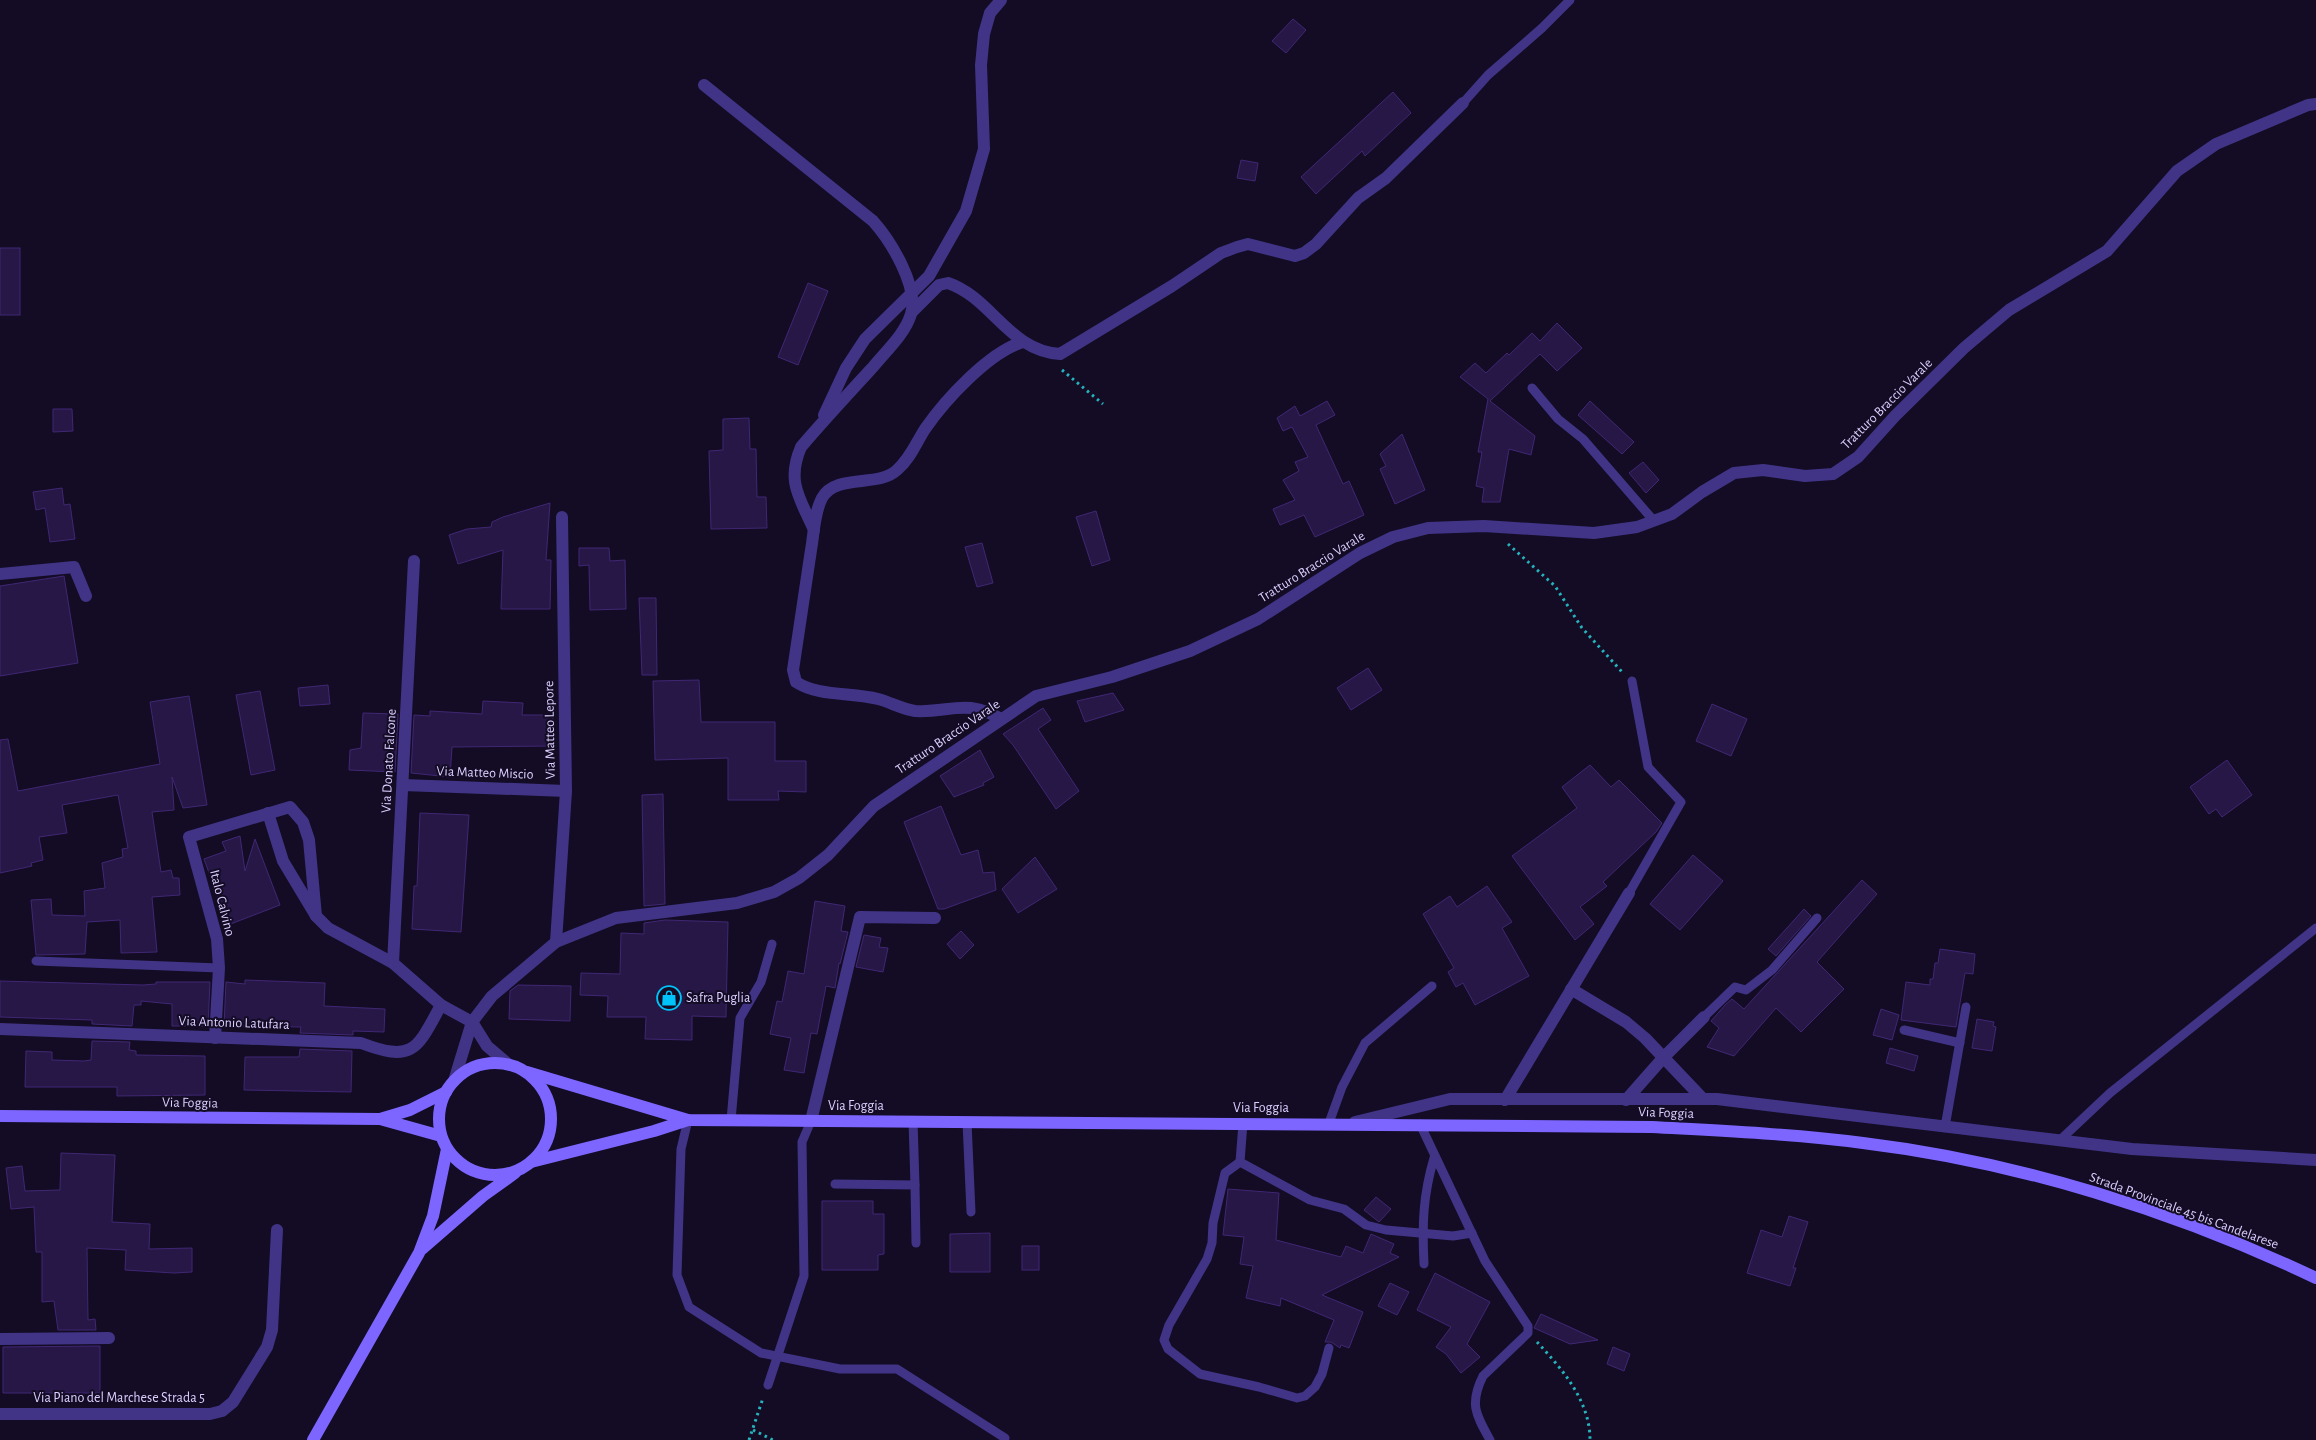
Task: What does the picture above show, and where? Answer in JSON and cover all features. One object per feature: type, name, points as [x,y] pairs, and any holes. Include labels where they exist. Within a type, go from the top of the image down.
[{"type":"main road","name":"Via Foggia","points":[[688,1120],[526,1165],[505,1174],[488,1175],[472,1170],[458,1161],[447,1149],[441,1136],[440,1114],[446,1092],[454,1081],[465,1071],[493,1062],[508,1064],[527,1072],[688,1120],[1652,1127],[1743,1132],[1833,1140]]},
{"type":"main road","name":"Via Foggia","points":[[526,1165],[542,1149],[549,1133],[551,1116],[548,1099],[539,1084],[527,1072]]},
{"type":"main road","name":"Via Foggia","points":[[380,1119],[410,1110],[446,1092]]},
{"type":"main road","name":"Via Foggia","points":[[0,1116],[380,1119],[441,1136]]},
{"type":"main road","name":"Strada Provinciale 45 bis Candelarese","points":[[1833,1140],[1896,1148],[1959,1160],[2020,1173],[2081,1190],[2134,1206],[2229,1240],[2316,1278]]},
{"type":"main road","points":[[313,1440],[419,1253],[433,1216],[447,1149]]},
{"type":"main road","points":[[419,1253],[483,1196],[526,1165]]},
{"type":"street","points":[[820,426],[846,368],[865,339],[929,276],[944,253],[966,211],[977,179],[984,149],[980,66],[984,34],[990,13],[1001,0]]},
{"type":"street","points":[[704,85],[873,221],[887,236],[905,270],[911,295],[912,312]]},
{"type":"street","points":[[814,530],[794,485],[794,464],[801,447],[890,347],[912,312],[939,285],[948,283],[964,291],[1023,342],[1046,353],[1060,354],[1172,286],[1221,253],[1248,244],[1295,256],[1304,253],[1316,244],[1358,198],[1386,178],[1463,103]]},
{"type":"street","name":"Tratturo Braccio Varale","points":[[454,1081],[472,1022],[492,996],[556,942],[616,918],[737,903],[774,892],[799,878],[828,856],[874,806],[1036,696],[1112,677],[1190,651],[1258,619],[1360,553],[1393,537],[1428,528],[1484,526],[1594,533],[1637,527],[1672,514],[1702,492],[1734,473],[1763,470],[1805,476],[1833,474],[1858,457],[1895,416],[1964,348],[2009,310],[2107,251],[2177,171],[2216,144],[2308,105],[2316,104]]},
{"type":"street","points":[[1001,719],[987,710],[970,706],[914,710],[859,694],[806,688],[796,682],[793,670],[819,505],[830,488],[885,478],[897,470],[907,459],[936,414],[953,394],[990,360],[1011,345],[1023,342]]},
{"type":"street","name":"Via Matteo Lepore","points":[[556,942],[566,791],[562,517]]},
{"type":"street","name":"Via Donato Falcone","points":[[393,963],[414,560]]},
{"type":"street","points":[[0,574],[74,567],[86,596]]},
{"type":"street","name":"Via Matteo Miscio","points":[[403,785],[566,791]]},
{"type":"street","points":[[316,916],[310,840],[303,822],[290,807],[268,813],[283,861],[316,916],[328,928],[393,963],[441,1004],[472,1022],[487,1046],[508,1064]]},
{"type":"street","name":"Italo Calvino","points":[[215,1038],[219,968],[217,939],[189,837],[268,813]]},
{"type":"street","points":[[1505,1100],[1629,893]]},
{"type":"street","points":[[811,1121],[860,918],[935,918]]},
{"type":"street","points":[[1571,989],[1626,1022],[1645,1038],[1703,1099]]},
{"type":"street","name":"Via Antonio Latufara","points":[[0,1029],[362,1044],[387,1053],[409,1051],[424,1037],[441,1004]]},
{"type":"street","points":[[1626,1100],[1663,1058],[1704,1017]]},
{"type":"street","points":[[1350,1124],[1450,1099],[1717,1099],[2132,1149],[2316,1160]]},
{"type":"street","name":"Via Piano del Marchese Strada 5","points":[[0,1414],[210,1414],[222,1411],[233,1402],[267,1347],[272,1330],[276,1230]]},
{"type":"street","points":[[0,1339],[109,1338]]},
{"type":"lane","points":[[1463,103],[1488,75],[1542,28],[1570,0]]},
{"type":"lane","points":[[1532,388],[1558,419],[1583,439],[1654,521]]},
{"type":"lane","points":[[1629,893],[1681,802],[1648,767],[1632,682]]},
{"type":"lane","points":[[1704,1017],[1735,987],[1746,990],[1772,970],[1817,918]]},
{"type":"lane","points":[[2059,1141],[2110,1094],[2316,928]]},
{"type":"lane","points":[[730,1120],[740,1018],[761,982],[772,944]]},
{"type":"lane","points":[[36,961],[219,968]]},
{"type":"lane","points":[[1329,1124],[1342,1087],[1365,1043],[1432,986]]},
{"type":"lane","points":[[1945,1127],[1966,1006]]},
{"type":"lane","points":[[1904,1030],[1960,1043]]},
{"type":"lane","points":[[688,1120],[681,1150],[677,1275],[689,1307],[761,1353],[840,1369],[897,1370],[1005,1438]]},
{"type":"lane","points":[[768,1386],[804,1276],[802,1142],[811,1121]]},
{"type":"lane","points":[[913,1121],[916,1243]]},
{"type":"lane","points":[[967,1122],[971,1212]]},
{"type":"lane","points":[[1243,1123],[1240,1162],[1225,1173],[1213,1223],[1212,1244],[1207,1259],[1169,1325],[1164,1340],[1168,1349],[1200,1374],[1260,1387],[1297,1398],[1305,1396],[1315,1387],[1322,1374],[1329,1348]]},
{"type":"lane","points":[[1420,1124],[1434,1158],[1486,1262],[1528,1326],[1528,1333],[1483,1376],[1479,1386],[1474,1406],[1477,1416],[1490,1440]]},
{"type":"lane","points":[[1424,1264],[1422,1217],[1428,1179],[1434,1158]]},
{"type":"lane","points":[[1240,1162],[1310,1200],[1344,1209],[1366,1224],[1386,1230],[1453,1236],[1472,1233]]},
{"type":"lane","points":[[835,1184],[914,1185]]},
{"type":"path","points":[[1059,368],[1103,404]]},
{"type":"path","points":[[1507,543],[1555,586],[1582,628],[1632,682]]},
{"type":"path","points":[[1528,1333],[1552,1358],[1576,1391],[1589,1418],[1590,1440]]},
{"type":"path","points":[[749,1440],[768,1386]]},
{"type":"path","points":[[753,1430],[773,1440]]},
{"type":"building","points":[[1293,19],[1306,30],[1286,53],[1272,41]]},
{"type":"building","points":[[1393,92],[1411,113],[1365,156],[1362,151],[1316,194],[1301,177]]},
{"type":"building","points":[[1241,160],[1258,163],[1255,181],[1237,178]]},
{"type":"building","points":[[0,248],[20,248],[20,315],[0,315]]},
{"type":"building","points":[[808,283],[828,291],[798,365],[778,357]]},
{"type":"building","points":[[1557,323],[1582,348],[1557,371],[1540,354],[1490,401],[1535,436],[1531,455],[1509,449],[1500,502],[1482,502],[1484,488],[1476,486],[1482,452],[1478,452],[1488,399],[1460,377],[1475,363],[1486,373],[1507,353],[1509,355],[1532,333],[1540,341]]},
{"type":"building","points":[[1327,401],[1335,415],[1316,425],[1343,484],[1349,481],[1364,515],[1315,537],[1304,515],[1280,525],[1273,509],[1295,500],[1283,480],[1299,471],[1295,462],[1308,457],[1292,427],[1283,431],[1277,418],[1295,406],[1300,416]]},
{"type":"building","points":[[1590,401],[1634,442],[1622,454],[1578,415]]},
{"type":"building","points":[[53,409],[72,409],[73,431],[53,432]]},
{"type":"building","points":[[749,418],[750,449],[756,449],[757,497],[766,497],[767,528],[711,529],[709,451],[723,450],[723,419]]},
{"type":"building","points":[[1402,434],[1425,490],[1395,504],[1380,469],[1386,466],[1380,454]]},
{"type":"building","points":[[1643,462],[1659,480],[1646,493],[1629,473]]},
{"type":"building","points":[[62,488],[64,505],[70,504],[75,539],[50,542],[45,508],[36,510],[33,492]]},
{"type":"building","points":[[550,503],[546,560],[551,560],[550,609],[501,609],[503,550],[458,564],[449,535],[467,529],[491,527],[492,522],[503,517]]},
{"type":"building","points":[[1096,511],[1110,560],[1092,566],[1076,517]]},
{"type":"building","points":[[982,543],[993,583],[977,587],[965,547]]},
{"type":"building","points":[[579,548],[609,548],[610,561],[625,560],[626,609],[590,610],[589,565],[579,566]]},
{"type":"building","points":[[64,576],[78,663],[0,676],[0,586]]},
{"type":"building","points":[[639,598],[656,598],[657,675],[642,675]]},
{"type":"building","points":[[1368,668],[1382,690],[1351,710],[1337,688]]},
{"type":"building","points":[[699,680],[701,722],[775,722],[775,761],[806,761],[806,792],[778,791],[779,800],[728,800],[728,758],[655,760],[653,681]]},
{"type":"building","points":[[328,685],[330,704],[300,706],[298,688]]},
{"type":"building","points":[[260,691],[275,770],[251,775],[236,695]]},
{"type":"building","points":[[1113,693],[1124,710],[1085,722],[1077,701]]},
{"type":"building","points":[[189,696],[207,805],[183,808],[172,777],[174,810],[152,812],[161,872],[171,870],[173,878],[179,878],[180,895],[152,897],[157,952],[121,953],[120,920],[87,922],[85,954],[36,955],[31,900],[51,899],[52,915],[85,916],[84,891],[105,888],[102,863],[123,857],[122,849],[128,848],[118,795],[62,805],[67,833],[39,837],[43,860],[31,863],[32,866],[0,873],[0,740],[8,739],[18,791],[160,764],[150,702]]},
{"type":"building","points":[[483,701],[523,703],[522,715],[553,715],[553,746],[452,747],[450,777],[411,773],[414,715],[430,716],[430,711],[482,714]]},
{"type":"building","points":[[1712,704],[1747,719],[1731,756],[1696,741]]},
{"type":"building","points":[[1043,708],[1051,720],[1038,729],[1079,791],[1056,809],[1013,745],[1003,734]]},
{"type":"building","points":[[363,713],[398,714],[395,772],[349,770],[350,750],[361,748]]},
{"type":"building","points":[[980,750],[994,777],[983,783],[984,785],[954,797],[940,776]]},
{"type":"building","points":[[2227,760],[2252,795],[2222,817],[2216,809],[2209,814],[2190,787]]},
{"type":"building","points":[[1590,765],[1611,787],[1619,780],[1662,823],[1656,832],[1603,882],[1607,886],[1580,907],[1594,924],[1575,940],[1512,856],[1577,808],[1562,787]]},
{"type":"building","points":[[663,794],[665,904],[644,906],[642,795]]},
{"type":"building","points":[[941,806],[961,855],[978,850],[983,873],[994,872],[996,890],[944,909],[938,909],[904,822]]},
{"type":"building","points":[[420,813],[469,815],[461,932],[412,929],[414,886],[417,886]]},
{"type":"building","points":[[240,836],[245,871],[255,839],[280,905],[228,925],[204,859],[226,851],[222,842]]},
{"type":"building","points":[[1693,855],[1723,881],[1680,930],[1650,904]]},
{"type":"building","points":[[1035,857],[1057,889],[1018,913],[1002,889]]},
{"type":"building","points":[[1862,880],[1877,894],[1817,962],[1844,989],[1801,1032],[1776,1008],[1734,1056],[1707,1047],[1719,1028],[1711,1021],[1726,1004],[1732,999],[1744,1009]]},
{"type":"building","points":[[1487,886],[1512,922],[1502,928],[1529,976],[1475,1005],[1463,983],[1456,987],[1448,972],[1454,968],[1423,914],[1450,896],[1457,907]]},
{"type":"building","points":[[815,901],[845,906],[841,931],[848,932],[839,963],[835,988],[826,986],[817,1034],[811,1033],[804,1073],[784,1070],[791,1038],[770,1034],[777,1001],[782,1002],[788,971],[804,974]]},
{"type":"building","points":[[1804,909],[1811,916],[1776,956],[1768,949]]},
{"type":"building","points":[[665,920],[728,922],[726,1017],[692,1016],[692,1040],[645,1039],[646,1017],[607,1017],[608,996],[580,995],[581,973],[620,974],[621,933],[644,934],[644,923]]},
{"type":"building","points":[[961,931],[974,945],[960,959],[947,944]]},
{"type":"building","points":[[864,935],[881,938],[879,947],[888,948],[883,972],[856,967]]},
{"type":"building","points":[[1940,949],[1975,954],[1973,974],[1965,973],[1956,1027],[1901,1020],[1906,982],[1930,985],[1930,979],[1933,979],[1935,963],[1938,963]]},
{"type":"building","points":[[245,980],[325,983],[324,1006],[385,1009],[384,1032],[353,1031],[353,1035],[300,1033],[301,1027],[224,1026],[226,982],[245,984]]},
{"type":"building","points":[[0,981],[143,985],[156,984],[156,982],[210,982],[208,1026],[172,1026],[172,1004],[141,1001],[141,1005],[134,1005],[132,1026],[92,1024],[92,1020],[0,1017]]},
{"type":"building","points":[[518,985],[571,986],[570,1021],[509,1019],[510,991]]},
{"type":"building","points":[[1881,1009],[1899,1015],[1892,1040],[1873,1035]]},
{"type":"building","points":[[1977,1019],[1994,1022],[1993,1026],[1996,1027],[1992,1051],[1972,1048]]},
{"type":"building","points":[[92,1041],[130,1042],[129,1050],[136,1051],[136,1055],[205,1056],[205,1095],[117,1096],[117,1087],[25,1087],[26,1051],[52,1052],[52,1060],[91,1060]]},
{"type":"building","points":[[1890,1048],[1918,1056],[1914,1071],[1886,1063]]},
{"type":"building","points":[[300,1049],[352,1051],[351,1092],[244,1090],[245,1057],[299,1057]]},
{"type":"building","points":[[61,1153],[115,1155],[112,1222],[150,1224],[149,1249],[192,1248],[192,1272],[174,1273],[125,1270],[126,1250],[87,1248],[88,1320],[95,1319],[96,1330],[58,1330],[54,1301],[42,1302],[42,1252],[36,1252],[34,1207],[11,1209],[6,1168],[22,1166],[25,1191],[60,1190]]},
{"type":"building","points":[[1228,1189],[1279,1193],[1276,1240],[1341,1257],[1346,1246],[1363,1253],[1371,1234],[1394,1244],[1390,1253],[1399,1257],[1322,1295],[1363,1312],[1349,1348],[1341,1345],[1340,1348],[1331,1342],[1325,1342],[1334,1320],[1281,1298],[1280,1306],[1246,1298],[1253,1266],[1240,1264],[1244,1237],[1223,1235]]},
{"type":"building","points":[[1376,1197],[1391,1209],[1379,1222],[1364,1210]]},
{"type":"building","points":[[822,1201],[873,1201],[873,1214],[884,1214],[884,1254],[878,1255],[878,1270],[822,1270]]},
{"type":"building","points":[[1789,1216],[1808,1222],[1793,1268],[1796,1268],[1790,1286],[1747,1273],[1761,1230],[1782,1237]]},
{"type":"building","points":[[990,1233],[990,1272],[950,1272],[950,1234]]},
{"type":"building","points":[[1022,1246],[1039,1246],[1039,1270],[1022,1270]]},
{"type":"building","points":[[1435,1273],[1490,1302],[1467,1344],[1480,1357],[1461,1373],[1446,1354],[1436,1347],[1451,1327],[1417,1310]]},
{"type":"building","points":[[1390,1283],[1409,1292],[1397,1315],[1378,1306]]},
{"type":"building","points":[[1541,1314],[1598,1340],[1570,1344],[1534,1328]]},
{"type":"building","points":[[100,1346],[100,1393],[3,1393],[3,1347]]},
{"type":"building","points":[[1613,1347],[1630,1354],[1624,1371],[1607,1364]]},
{"type":"place","name":"Safra Puglia","points":[[669,998]]}]
